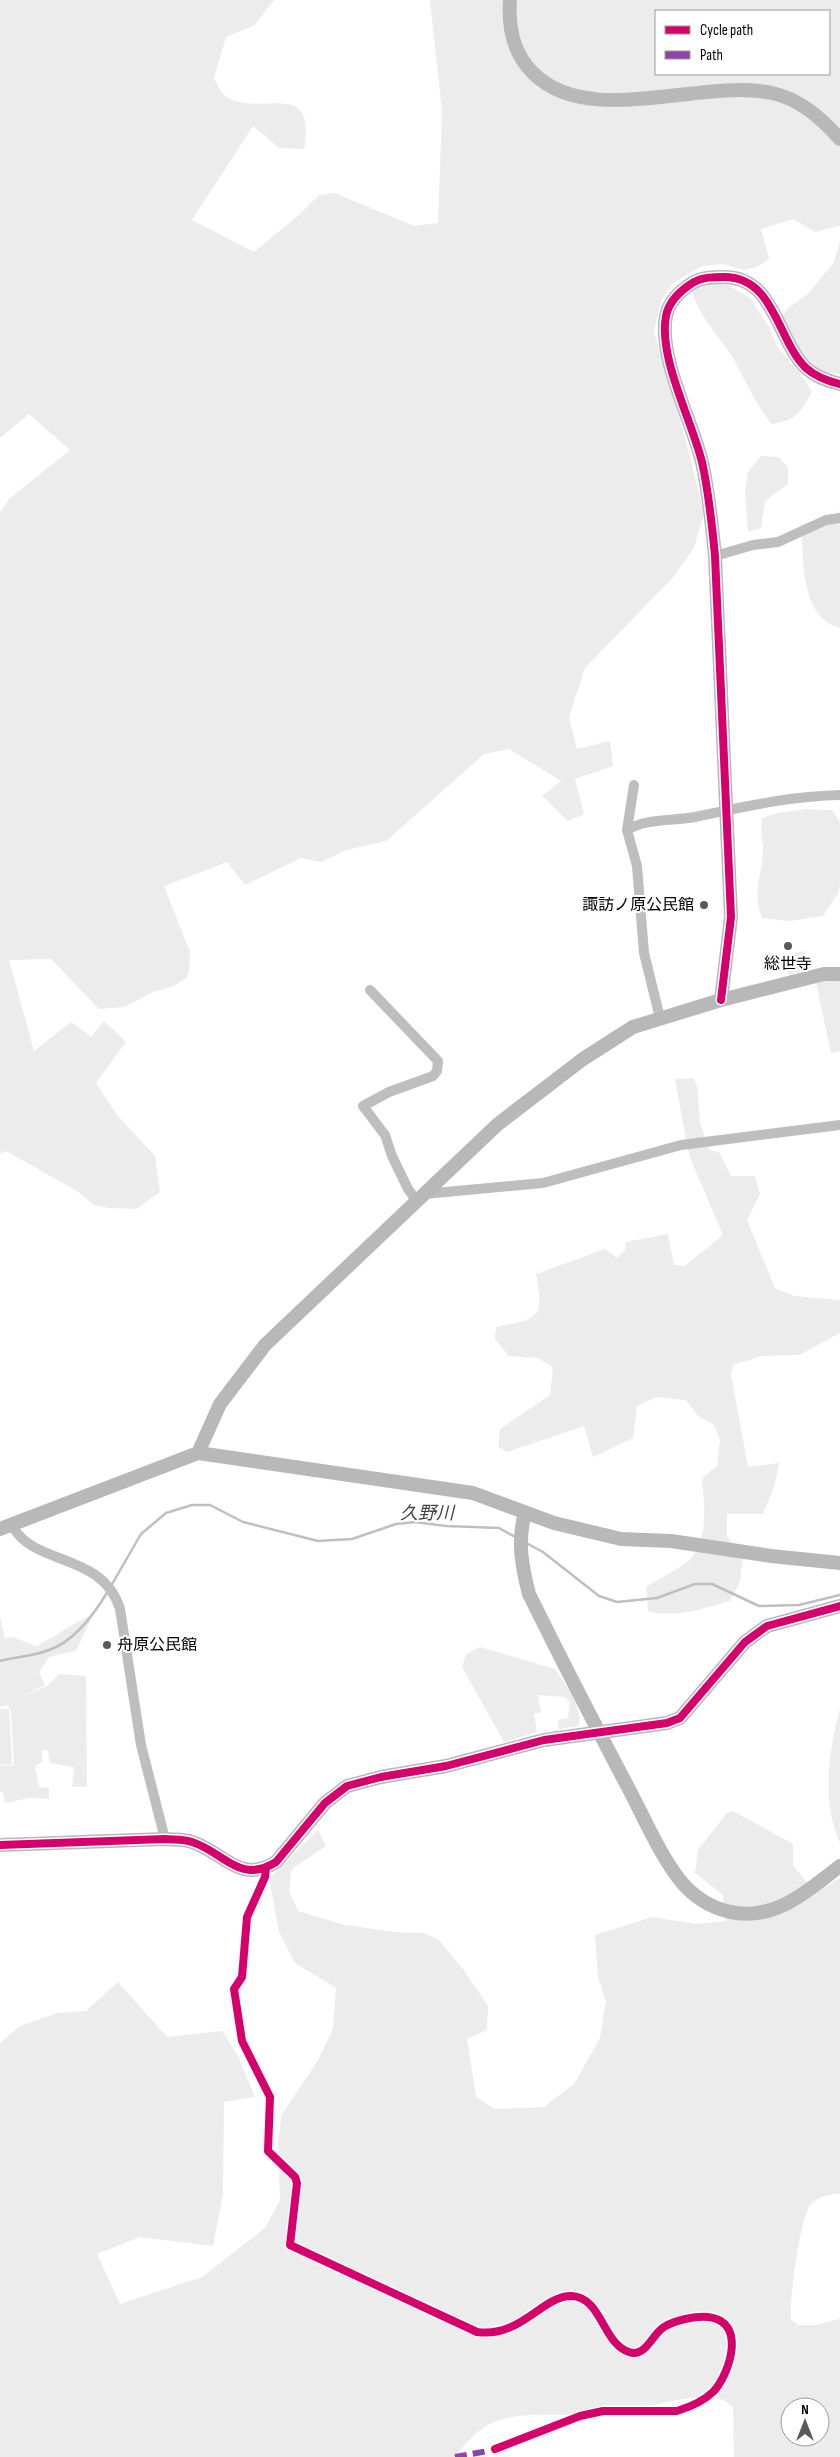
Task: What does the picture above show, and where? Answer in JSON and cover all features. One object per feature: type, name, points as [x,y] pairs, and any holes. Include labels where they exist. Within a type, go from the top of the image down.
[{"type":"street","points":[[510,0],[509,14],[515,46],[526,66],[543,83],[563,94],[588,100],[616,100],[721,90],[773,93],[809,110],[820,118],[840,139]]},
{"type":"street","points":[[721,1000],[731,917],[728,809],[715,556],[711,504],[702,461],[667,350],[665,324],[670,304],[676,295],[698,280],[718,277],[740,280],[756,289],[765,298],[792,349],[806,368],[826,380],[840,384]]},
{"type":"street","points":[[715,556],[753,545],[778,542],[826,520],[840,518]]},
{"type":"street","points":[[634,785],[627,830],[637,866],[644,953],[660,1018]]},
{"type":"street","points":[[627,830],[637,824],[694,817],[728,809],[801,797],[840,795]]},
{"type":"street","points":[[198,1453],[220,1404],[265,1345],[498,1124],[530,1098],[607,1042],[633,1027],[721,1000],[824,974],[840,974]]},
{"type":"street","points":[[370,990],[438,1060],[437,1071],[433,1076],[389,1092],[363,1106],[385,1135],[392,1156],[408,1189],[420,1197],[543,1183],[681,1145],[840,1125]]},
{"type":"street","points":[[165,1839],[141,1745],[116,1594],[100,1577],[85,1568],[30,1545],[6,1527],[198,1453],[473,1494],[523,1519],[621,1539],[671,1541],[770,1556],[840,1563]]},
{"type":"street","points":[[523,1519],[521,1556],[529,1594],[599,1734],[672,1869],[684,1884],[710,1905],[737,1913],[766,1912],[799,1897],[840,1866]]},
{"type":"street","points":[[0,1845],[165,1839],[192,1842],[238,1868],[251,1871],[266,1868],[276,1862],[324,1803],[347,1786],[380,1777],[446,1766],[544,1740],[599,1734],[667,1723],[680,1718],[745,1642],[768,1626],[840,1606]]},
{"type":"street","points":[[266,1868],[265,1877],[247,1917],[242,1977],[234,1989],[237,2022],[242,2041],[270,2098],[268,2151],[295,2177],[297,2183],[290,2245],[477,2332],[497,2332],[516,2326],[558,2300],[572,2296],[585,2300],[591,2305],[616,2344],[629,2352],[639,2352],[646,2347],[661,2329],[676,2322],[710,2317],[723,2323],[731,2334],[732,2355],[728,2372],[712,2393],[688,2408],[677,2411],[603,2411],[580,2416],[495,2449]]},
{"type":"shaded area","points":[[0,0],[274,0],[254,26],[226,37],[214,78],[227,98],[244,103],[285,104],[295,107],[303,114],[306,127],[304,149],[279,148],[253,126],[192,220],[254,252],[300,214],[319,195],[335,193],[414,226],[438,223],[442,111],[430,0],[840,0],[840,226],[815,232],[793,219],[761,229],[769,259],[757,267],[744,270],[723,264],[702,266],[673,283],[661,301],[654,331],[687,445],[704,513],[694,548],[674,576],[585,668],[569,717],[577,749],[610,741],[613,766],[575,779],[584,814],[568,821],[542,796],[561,781],[509,749],[484,754],[386,841],[346,850],[321,862],[301,858],[245,885],[227,862],[164,886],[190,952],[189,972],[186,978],[174,986],[153,992],[124,1007],[99,1009],[51,959],[9,960],[34,1051],[71,1022],[91,1037],[104,1021],[126,1042],[96,1083],[117,1115],[155,1156],[160,1192],[136,1209],[109,1208],[94,1205],[77,1191],[6,1151],[0,1154],[0,512],[10,498],[70,450],[29,414],[0,438]]},
{"type":"shaded area","points":[[840,242],[840,374],[823,373],[803,354],[793,341],[783,315],[788,308],[808,294],[834,262]]},
{"type":"shaded area","points":[[720,280],[750,298],[769,327],[778,348],[800,373],[812,392],[801,410],[792,418],[772,424],[756,400],[733,358],[700,311],[692,291],[692,282]]},
{"type":"shaded area","points":[[761,456],[779,457],[788,468],[788,484],[765,501],[761,528],[748,532],[745,491],[748,472]]},
{"type":"shaded area","points":[[840,511],[840,628],[828,622],[819,614],[812,603],[805,576],[802,535],[825,524]]},
{"type":"shaded area","points":[[806,809],[832,810],[840,822],[840,886],[838,893],[823,916],[790,921],[762,918],[759,908],[758,890],[763,855],[762,818],[777,813]]},
{"type":"shaded area","points":[[805,951],[810,970],[788,975],[783,955]]},
{"type":"shaded area","points":[[840,980],[840,1051],[831,1053],[816,983]]},
{"type":"shaded area","points":[[693,1078],[697,1086],[700,1123],[709,1150],[719,1152],[731,1176],[755,1176],[760,1194],[747,1220],[775,1288],[794,1296],[840,1300],[840,1333],[799,1355],[762,1356],[733,1365],[731,1374],[748,1467],[779,1463],[775,1484],[763,1514],[727,1514],[727,1536],[743,1557],[740,1582],[730,1601],[689,1612],[669,1614],[648,1611],[646,1587],[688,1561],[697,1549],[701,1539],[704,1519],[702,1478],[717,1466],[720,1440],[714,1425],[698,1416],[686,1400],[656,1397],[637,1406],[633,1438],[593,1457],[584,1426],[507,1452],[498,1447],[500,1429],[550,1395],[553,1367],[538,1358],[509,1356],[495,1339],[496,1327],[521,1322],[535,1315],[539,1301],[536,1274],[605,1249],[617,1258],[625,1250],[626,1242],[668,1234],[674,1265],[685,1266],[723,1235],[689,1155],[675,1079]]},
{"type":"shaded area","points":[[93,1615],[76,1651],[49,1657],[39,1672],[45,1685],[22,1697],[47,1686],[59,1674],[86,1676],[87,1787],[72,1787],[74,1767],[50,1763],[48,1750],[42,1750],[42,1762],[35,1766],[39,1787],[49,1788],[49,1799],[29,1798],[5,1803],[3,1792],[0,1791],[0,1766],[14,1765],[11,1711],[8,1705],[0,1707],[0,1617],[5,1638],[12,1637],[36,1646]]},
{"type":"shaded area","points":[[480,1647],[555,1669],[576,1704],[580,1719],[579,1726],[559,1729],[558,1720],[568,1718],[570,1702],[565,1697],[538,1695],[541,1712],[534,1714],[537,1732],[504,1742],[462,1667],[466,1654]]},
{"type":"shaded area","points":[[840,1708],[840,1843],[830,1810],[829,1776],[830,1759]]},
{"type":"shaded area","points":[[0,1709],[9,1709],[12,1764],[0,1765]]},
{"type":"shaded area","points":[[733,1811],[793,1844],[793,1865],[815,1893],[840,1878],[840,2194],[821,2197],[811,2204],[807,2212],[796,2259],[791,2319],[798,2325],[815,2325],[840,2319],[840,2457],[734,2457],[733,2407],[722,2400],[709,2397],[683,2399],[604,2414],[534,2415],[507,2418],[483,2428],[454,2457],[0,2457],[0,2043],[20,2026],[58,2013],[86,2011],[118,1982],[167,2037],[222,2031],[239,2058],[255,2097],[224,2102],[223,2194],[213,2246],[140,2237],[97,2254],[120,2304],[202,2277],[265,2228],[280,2200],[278,2140],[282,2114],[317,2062],[333,2029],[336,1988],[295,1963],[279,1932],[269,1878],[318,1830],[326,1846],[292,1869],[289,1891],[298,1911],[341,1924],[394,1932],[424,1933],[439,1940],[463,1969],[488,2006],[487,2030],[467,2039],[476,2097],[495,2109],[544,2107],[574,2084],[600,2038],[606,2001],[598,1978],[595,1935],[652,1917],[696,1924],[725,1921],[723,1895],[695,1873],[698,1850],[727,1813]]},
{"type":"waterway","name":"久野川","points":[[111,1586],[141,1534],[166,1513],[192,1505],[210,1505],[243,1522],[318,1541],[352,1539],[396,1524],[415,1522],[446,1526],[499,1528],[517,1538]]},
{"type":"waterway","name":"久野川","points":[[526,1543],[543,1552],[599,1596],[617,1602],[657,1598],[695,1584],[712,1584],[759,1606],[799,1605],[840,1595]]},
{"type":"waterway","name":"久野川","points":[[0,1661],[43,1652],[58,1646],[76,1633],[97,1608],[108,1591]]},
{"type":"marked path","points":[[455,2457],[488,2451]]},
{"type":"cycle path","points":[[721,1000],[731,917],[715,556],[702,462],[677,389],[667,350],[666,316],[670,305],[680,292],[697,280],[720,277],[741,280],[754,287],[765,298],[796,356],[806,368],[822,378],[840,384]]},
{"type":"cycle path","points":[[0,1845],[182,1840],[203,1847],[242,1868],[252,1870],[263,1868],[276,1862],[325,1803],[347,1786],[381,1777],[446,1766],[544,1740],[667,1723],[680,1718],[745,1642],[767,1626],[840,1606]]},
{"type":"cycle path","points":[[266,1868],[265,1877],[247,1917],[242,1977],[234,1989],[242,2041],[270,2097],[268,2151],[295,2177],[297,2183],[290,2245],[477,2332],[492,2332],[506,2329],[550,2302],[571,2296],[581,2298],[589,2304],[613,2340],[629,2352],[640,2352],[664,2327],[685,2319],[708,2317],[720,2321],[728,2328],[732,2349],[725,2372],[714,2391],[697,2403],[677,2411],[603,2411],[580,2416],[495,2449]]},
{"type":"place","name":"諏訪ノ原公民館","points":[[704,905]]},
{"type":"place","name":"総世寺","points":[[788,946]]},
{"type":"place","name":"舟原公民館","points":[[107,1645]]}]
